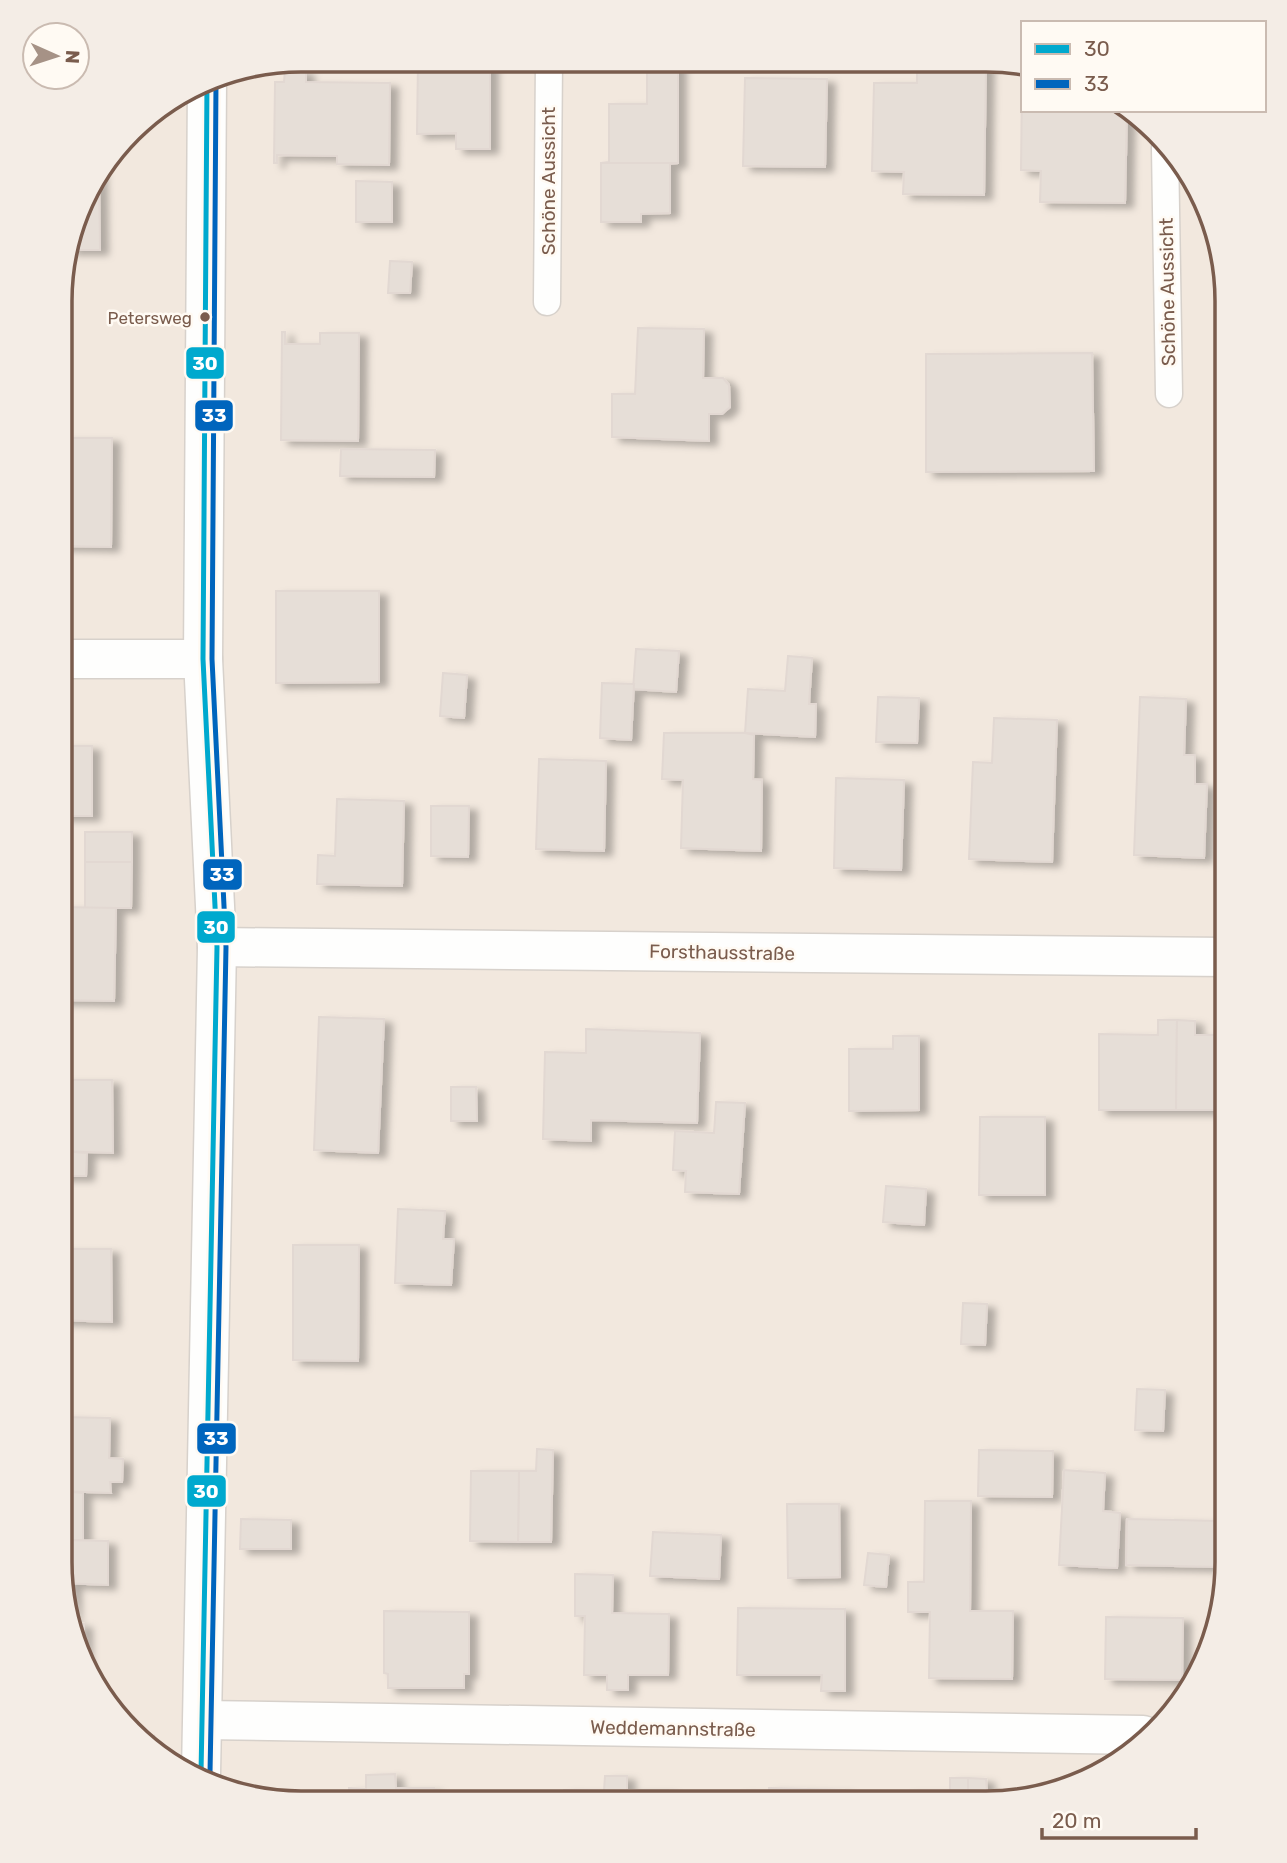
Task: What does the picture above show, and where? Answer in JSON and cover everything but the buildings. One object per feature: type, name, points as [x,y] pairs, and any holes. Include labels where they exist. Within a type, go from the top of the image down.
[{"type":"street","points":[[201,1769],[217,947],[203,659],[207,92]]},
{"type":"street","points":[[72,659],[203,659]]},
{"type":"street","name":"Forsthausstraße","points":[[217,947],[1215,957]]},
{"type":"street","name":"Weddemannstraße","points":[[203,1720],[1136,1735]]},
{"type":"lane","name":"Schöne Aussicht","points":[[547,302],[549,72]]},
{"type":"lane","name":"Schöne Aussicht","points":[[1165,159],[1169,394]]},
{"type":"shaded area","points":[[285,72],[1016,74],[1021,75],[1021,112],[1116,112],[1158,150],[1177,173],[1192,199],[1207,241],[1215,300],[1215,1578],[1203,1636],[1192,1664],[1177,1690],[1137,1734],[1114,1753],[1088,1768],[1031,1787],[1002,1791],[271,1789],[227,1779],[199,1768],[173,1753],[129,1713],[110,1690],[95,1664],[76,1607],[72,1578],[74,271],[80,241],[95,199],[110,173],[139,139],[186,102],[213,89],[256,76]]},
{"type":"transit line","name":"33","points":[[210,1772],[226,947],[212,659],[216,88]]},
{"type":"transit line","name":"30","points":[[201,1769],[217,947],[203,659],[207,92]]},
{"type":"place","name":"Petersweg","points":[[205,317]]}]
